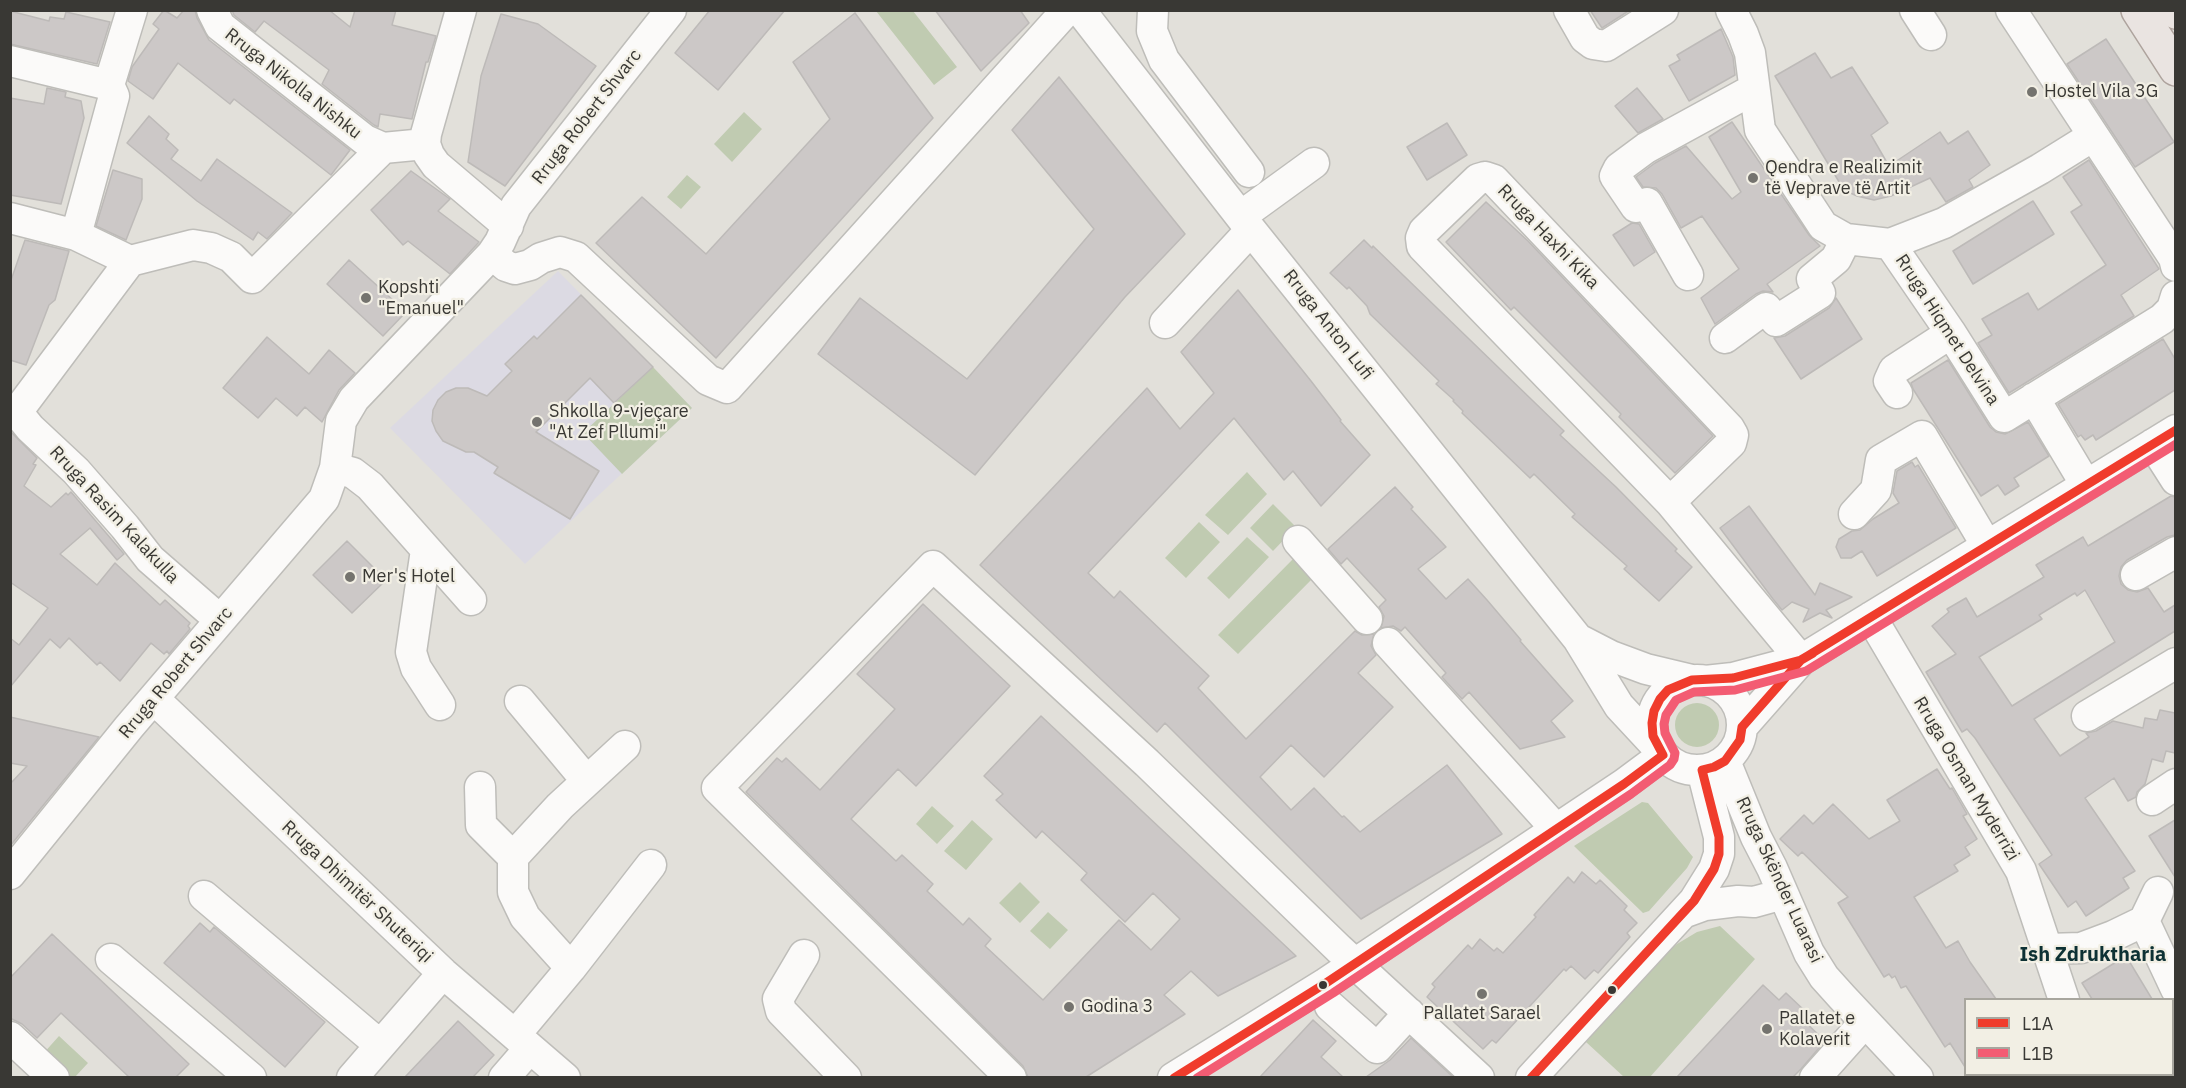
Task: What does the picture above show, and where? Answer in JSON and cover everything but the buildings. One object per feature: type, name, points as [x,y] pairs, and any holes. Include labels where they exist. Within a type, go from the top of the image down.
[{"type":"main road","points":[[2138,10],[2175,69]]},
{"type":"street","points":[[76,235],[114,96],[109,86],[132,10]]},
{"type":"street","name":"Rruga Nikolla Nishku","points":[[212,10],[220,26],[365,140],[383,148]]},
{"type":"street","name":"Rruga Robert Shvarc","points":[[10,874],[220,620],[278,556],[324,499],[335,468],[341,421],[354,399],[492,254],[516,206],[671,10]]},
{"type":"street","points":[[492,254],[506,266],[514,269],[560,252],[576,257],[708,380],[726,388],[1067,10]]},
{"type":"street","name":"Rruga Anton Lufi","points":[[1080,10],[1246,223],[1578,639],[1618,706],[1660,752]]},
{"type":"street","points":[[1569,10],[1585,38],[1593,44],[1606,46],[1663,10]]},
{"type":"street","name":"Rruga Hiqmet Delvina","points":[[1731,10],[1750,53],[1760,130],[1823,226],[1846,239],[1890,244],[1944,223],[2093,136]]},
{"type":"street","points":[[1915,10],[1930,36]]},
{"type":"street","points":[[2011,10],[2174,258],[2175,266]]},
{"type":"street","points":[[459,11],[425,144],[436,165],[508,226]]},
{"type":"street","points":[[1152,21],[1164,60],[1249,172]]},
{"type":"street","points":[[10,62],[109,86]]},
{"type":"street","points":[[1688,275],[1647,203],[1636,207],[1615,176],[1619,168],[1646,148],[1755,89]]},
{"type":"street","points":[[14,411],[130,261],[193,245],[211,248],[231,257],[252,278],[383,148],[425,144]]},
{"type":"street","points":[[1165,322],[1246,223],[1314,163]]},
{"type":"street","name":"Rruga Haxhi Kika","points":[[1670,502],[1731,443],[1733,435],[1729,428],[1494,180],[1485,177],[1478,179],[1424,231],[1421,238],[1422,246],[1670,502],[1801,660]]},
{"type":"street","points":[[10,218],[76,235],[130,261]]},
{"type":"street","points":[[1725,338],[1766,308],[1776,321],[1820,293],[1812,279],[1836,259],[1846,239]]},
{"type":"street","name":"Rruga Hiqmet Delvina","points":[[1890,244],[1951,333],[2004,417],[2169,308]]},
{"type":"street","points":[[1897,393],[1889,381],[1894,369],[1951,333]]},
{"type":"street","points":[[2034,398],[2086,485]]},
{"type":"street","name":"Rruga Rasim Kalakulla","points":[[14,411],[76,471],[125,527],[150,560],[220,620]]},
{"type":"street","points":[[1854,514],[1876,490],[1881,460],[1922,436],[1987,546]]},
{"type":"street","points":[[1699,681],[1717,685],[1728,692],[1736,702],[1741,714],[1742,727],[1740,740],[1734,751],[1713,765],[1689,770],[1677,766],[1660,752],[1653,736],[1654,711],[1668,690],[1679,684],[1699,681],[1733,678],[1801,660],[2164,437],[2175,480]]},
{"type":"street","points":[[335,468],[353,473],[370,486],[471,600]]},
{"type":"street","points":[[1298,542],[1367,619]]},
{"type":"street","points":[[426,550],[411,652],[416,668],[440,705]]},
{"type":"street","points":[[2136,575],[2175,552]]},
{"type":"street","points":[[1011,1077],[717,788],[933,566],[1147,764],[1355,964],[1479,1077]]},
{"type":"street","name":"Rruga Osman Myderrizi","points":[[1871,617],[2020,871],[2064,998]]},
{"type":"street","name":"Rruga Anton Lufi","points":[[1578,639],[1611,656],[1638,666],[1699,681]]},
{"type":"street","points":[[1388,643],[1556,829]]},
{"type":"street","points":[[1742,727],[1801,660]]},
{"type":"street","points":[[2087,716],[2175,663]]},
{"type":"street","name":"Rruga Dhimitër Shuteriqi","points":[[154,699],[443,973],[565,1077]]},
{"type":"street","points":[[520,701],[586,780]]},
{"type":"street","points":[[571,968],[525,917],[513,892],[513,857],[586,780],[625,746]]},
{"type":"street","points":[[1173,1077],[1355,964],[1624,784],[1660,752]]},
{"type":"street","points":[[1532,1077],[1694,902],[1714,869],[1719,854],[1719,837],[1713,765]]},
{"type":"street","name":"Rruga Skënder Luarasi","points":[[1713,765],[1756,837],[1809,953],[1824,977],[1918,1077]]},
{"type":"street","points":[[480,787],[481,825],[513,857]]},
{"type":"street","points":[[504,1077],[522,1042],[571,968],[651,865]]},
{"type":"street","points":[[2047,949],[2081,948],[2114,936],[2144,921],[2158,892]]},
{"type":"street","points":[[1683,913],[1705,905],[1738,901],[1754,902],[1783,894]]},
{"type":"street","points":[[204,896],[380,1045]]},
{"type":"street","points":[[2144,921],[2175,989]]},
{"type":"street","points":[[804,955],[778,999],[781,1011],[846,1077]]},
{"type":"street","points":[[111,959],[251,1077]]},
{"type":"street","points":[[352,1077],[443,973]]},
{"type":"street","points":[[1330,1006],[1377,1048],[1409,1013]]},
{"type":"street","points":[[1815,1077],[1865,1022]]},
{"type":"street","points":[[10,1037],[54,1077]]},
{"type":"shaded area","name":"Shkolla 9-vjeçare \"At Zef Pllumi\"","points":[[558,271],[692,408],[525,564],[390,428]]},
{"type":"green space","points":[[876,11],[913,11],[957,67],[934,85]]},
{"type":"green space","points":[[744,112],[762,129],[732,162],[714,144]]},
{"type":"green space","points":[[687,175],[701,187],[681,209],[667,197]]},
{"type":"green space","points":[[653,367],[692,408],[622,474],[583,433]]},
{"type":"green space","points":[[1247,472],[1267,494],[1228,535],[1205,515]]},
{"type":"green space","points":[[1273,504],[1296,527],[1273,551],[1250,528]]},
{"type":"green space","points":[[1199,522],[1220,542],[1186,578],[1165,558]]},
{"type":"green space","points":[[1247,537],[1269,557],[1229,599],[1207,578]]},
{"type":"green space","points":[[1293,559],[1313,578],[1238,654],[1218,635]]},
{"type":"green space","points":[[1697,703],[1706,704],[1713,709],[1718,716],[1718,734],[1713,741],[1706,746],[1697,747],[1688,746],[1681,741],[1676,734],[1675,725],[1676,716],[1681,709],[1688,704]]},
{"type":"green space","points":[[1642,802],[1648,803],[1693,857],[1687,868],[1649,911],[1643,913],[1574,846]]},
{"type":"green space","points":[[932,806],[954,826],[937,844],[916,824]]},
{"type":"green space","points":[[972,820],[993,839],[966,870],[944,851]]},
{"type":"green space","points":[[1020,882],[1040,902],[1020,923],[999,903]]},
{"type":"green space","points":[[1048,912],[1068,930],[1050,949],[1030,931]]},
{"type":"green space","points":[[1720,926],[1755,959],[1650,1077],[1624,1077],[1586,1042],[1656,961],[1697,932]]},
{"type":"green space","points":[[59,1036],[88,1063],[75,1077],[66,1077],[42,1055]]},
{"type":"transit line","name":"L1A","points":[[1174,1078],[1326,983],[1624,784],[1663,755],[1653,736],[1652,723],[1654,711],[1668,690],[1692,680],[1733,678],[1801,660],[2176,430]]},
{"type":"transit line","name":"L1B","points":[[1197,1078],[1333,993],[1631,794],[1670,765],[1675,753],[1665,733],[1664,724],[1666,715],[1676,700],[1694,692],[1735,690],[1806,671],[2176,444]]},
{"type":"transit line","name":"L1A","points":[[1531,1078],[1694,901],[1714,869],[1719,854],[1719,837],[1702,770],[1725,761],[1740,740],[1742,727],[1801,660],[1813,653]]},
{"type":"place","name":"Hostel Vila 3G","points":[[2032,92]]},
{"type":"place","name":"Qendra e Realizimit të Veprave të Artit","points":[[1753,178]]},
{"type":"place","name":"Kopshti \"Emanuel\"","points":[[366,298]]},
{"type":"place","name":"Shkolla 9-vjeçare \"At Zef Pllumi\"","points":[[537,422]]},
{"type":"place","name":"Mer's Hotel","points":[[350,577]]},
{"type":"place","name":"Pallatet Sarael","points":[[1482,994]]},
{"type":"place","name":"Godina 3","points":[[1069,1007]]},
{"type":"place","name":"Pallatet e Kolaverit","points":[[1767,1029]]},
{"type":"district","name":"Ish Zdruktharia","points":[[2093,955]]}]
